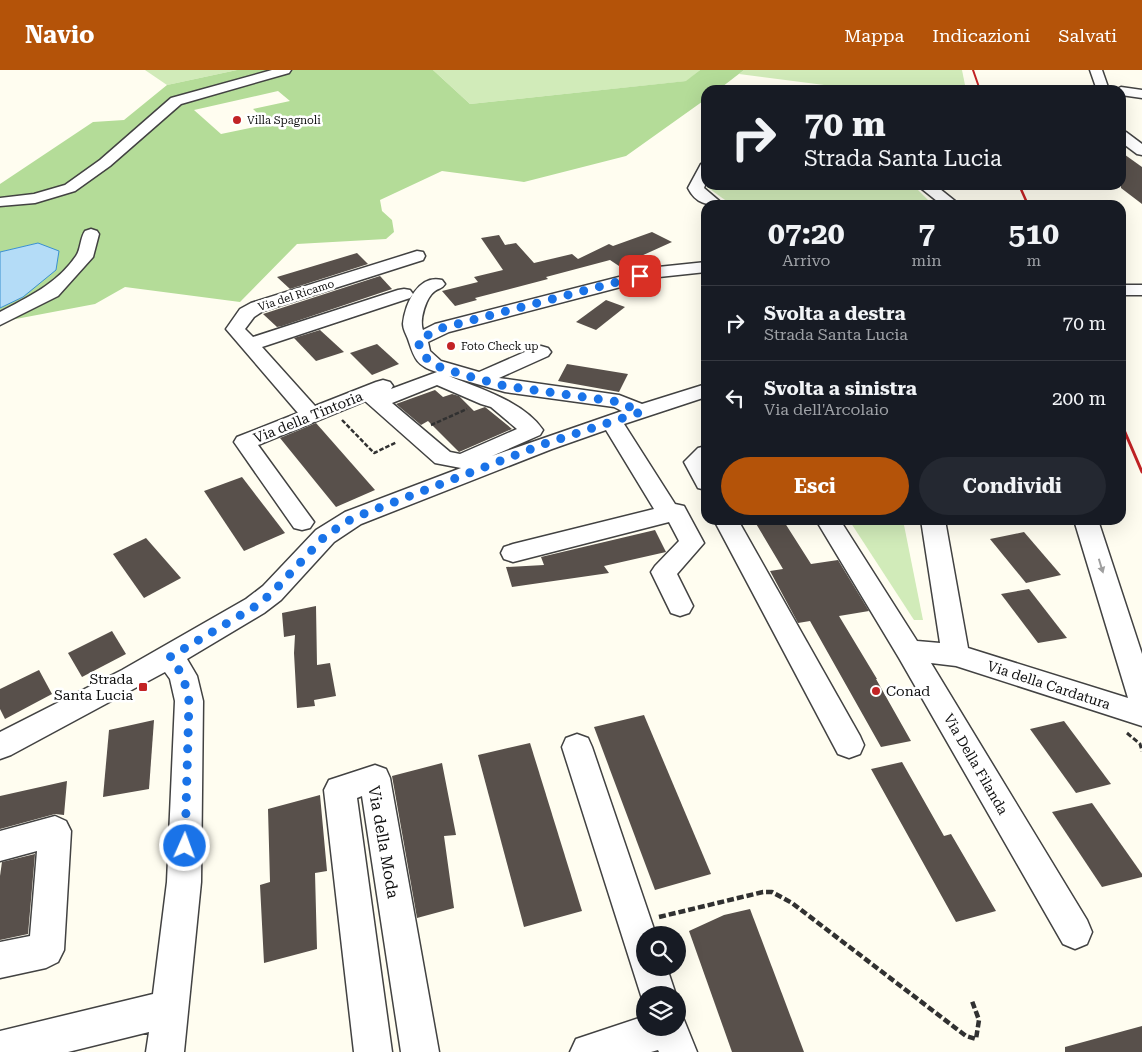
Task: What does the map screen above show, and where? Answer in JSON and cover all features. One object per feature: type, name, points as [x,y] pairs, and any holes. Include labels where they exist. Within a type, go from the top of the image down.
[{"type":"street","points":[[0,202],[35,198],[70,188],[105,163],[176,101],[285,70]]},
{"type":"street","points":[[1096,70],[1102,85]]},
{"type":"street","points":[[1126,92],[1142,94]]},
{"type":"street","points":[[1126,139],[1142,151]]},
{"type":"street","points":[[701,178],[696,188],[700,194],[709,200]]},
{"type":"street","points":[[932,190],[946,200]]},
{"type":"street","points":[[0,319],[52,292],[84,257],[91,234]]},
{"type":"street","name":"Via del Ricamo","points":[[321,411],[235,329],[247,313],[257,307],[417,256]]},
{"type":"street","points":[[418,340],[442,328],[658,272],[701,267]]},
{"type":"street","points":[[436,284],[427,288],[417,303],[412,326],[421,353],[434,365],[505,386],[619,402],[641,412]]},
{"type":"street","points":[[1126,290],[1142,290]]},
{"type":"street","points":[[250,345],[404,294]]},
{"type":"street","points":[[479,379],[541,352]]},
{"type":"street","name":"Via della Tintoria","points":[[302,522],[245,442],[321,411],[373,397],[434,365]]},
{"type":"street","points":[[438,378],[488,400],[498,402],[532,430],[462,461],[443,458],[406,437],[373,397],[438,378]]},
{"type":"street","points":[[0,746],[170,657],[256,606],[272,593],[325,536],[353,518],[544,444],[701,392]]},
{"type":"street","points":[[612,422],[669,514]]},
{"type":"street","points":[[701,457],[695,462],[701,473]]},
{"type":"street","points":[[513,553],[676,512],[692,543],[664,572],[680,606]]},
{"type":"street","points":[[729,525],[849,745]]},
{"type":"street","name":"Via Della Filanda","points":[[831,525],[909,651],[1075,932]]},
{"type":"street","points":[[934,525],[956,655]]},
{"type":"street","points":[[1088,525],[1142,698]]},
{"type":"street","name":"Via della Cardatura","points":[[909,651],[956,655],[1142,714]]},
{"type":"street","points":[[165,1052],[184,882],[189,701],[183,676],[170,657]]},
{"type":"street","points":[[577,747],[636,929]]},
{"type":"street","name":"Via della Moda","points":[[373,1052],[340,790],[376,778],[420,1052]]},
{"type":"street","points":[[0,846],[55,831],[46,950],[0,960]]},
{"type":"street","points":[[0,1050],[170,1008]]},
{"type":"street","points":[[605,1050],[646,1036]]},
{"type":"street","points":[[672,1036],[678,1052]]},
{"type":"path","points":[[321,411],[374,453],[488,400]]},
{"type":"path","points":[[634,923],[763,892],[772,892],[792,902],[966,1036],[976,1039],[980,1030],[978,1014],[972,1001]]},
{"type":"green space","points":[[145,70],[237,70],[167,85]]},
{"type":"green space","points":[[237,70],[433,70],[470,104],[686,81],[700,70],[744,70],[724,85],[701,85],[701,103],[626,156],[524,182],[442,171],[380,200],[382,211],[392,220],[394,232],[386,239],[297,244],[240,302],[125,287],[95,304],[0,322],[0,308],[23,297],[38,243],[0,252],[0,184],[93,122],[124,120],[167,85]],"holes":[[[278,91],[290,101],[253,109],[269,124],[221,134],[194,110]]]},
{"type":"green space","points":[[433,70],[700,70],[687,81],[470,104]]},
{"type":"green space","points":[[744,70],[962,70],[965,85],[824,85],[739,74]]},
{"type":"green space","points":[[711,190],[918,190],[928,200],[725,200]]},
{"type":"green space","points":[[852,525],[904,525],[923,620],[914,620]]},
{"type":"water","points":[[38,243],[59,251],[56,270],[23,297],[0,308],[0,252]]},
{"type":"building","points":[[1126,156],[1142,167],[1142,204],[1124,190],[1126,190]]},
{"type":"building","points":[[652,232],[672,242],[619,266],[610,260],[475,298],[477,300],[455,306],[442,291],[478,282],[474,277],[503,270],[481,238],[499,235],[505,245],[516,243],[534,263],[572,254],[578,259],[609,244],[613,246]]},
{"type":"building","points":[[357,253],[368,264],[290,289],[277,277]]},
{"type":"building","points":[[380,276],[392,289],[277,327],[263,314]]},
{"type":"building","points":[[606,300],[625,307],[596,330],[576,322]]},
{"type":"building","points":[[320,330],[344,352],[316,361],[294,338]]},
{"type":"building","points":[[377,344],[399,364],[372,375],[350,353]]},
{"type":"building","points":[[567,364],[628,374],[619,392],[558,381]]},
{"type":"building","points":[[435,390],[443,397],[452,394],[459,396],[474,411],[485,407],[512,429],[459,452],[428,421],[421,425],[396,404]]},
{"type":"building","points":[[316,423],[375,490],[336,507],[280,438]]},
{"type":"building","points":[[242,477],[285,533],[244,551],[204,491]]},
{"type":"building","points":[[757,525],[786,525],[811,564],[838,560],[869,611],[839,616],[911,741],[881,747],[810,621],[798,623],[770,571],[783,569]]},
{"type":"building","points":[[655,530],[666,552],[604,566],[609,573],[512,587],[506,567],[544,565],[541,557]]},
{"type":"building","points":[[1024,532],[1061,575],[1026,583],[990,539]]},
{"type":"building","points":[[146,538],[181,578],[144,598],[113,554]]},
{"type":"building","points":[[1029,589],[1067,638],[1038,643],[1001,594]]},
{"type":"building","points":[[316,606],[317,665],[330,663],[336,696],[314,700],[315,706],[297,708],[295,635],[284,637],[282,613]]},
{"type":"building","points":[[112,631],[126,654],[82,677],[68,653]]},
{"type":"building","points":[[39,670],[52,694],[5,719],[0,709],[0,689]]},
{"type":"building","points":[[644,715],[711,874],[655,890],[594,727]]},
{"type":"building","points":[[154,720],[149,789],[103,797],[109,730]]},
{"type":"building","points":[[1064,721],[1111,784],[1076,793],[1030,729]]},
{"type":"building","points":[[530,743],[582,911],[524,927],[478,755]]},
{"type":"building","points":[[902,762],[944,836],[951,834],[996,911],[956,922],[871,769]]},
{"type":"building","points":[[442,763],[456,835],[444,836],[454,908],[417,918],[392,776]]},
{"type":"building","points":[[67,781],[64,815],[55,814],[0,829],[0,796]]},
{"type":"building","points":[[320,795],[327,871],[315,873],[317,949],[264,963],[260,885],[270,882],[268,809]]},
{"type":"building","points":[[1092,803],[1142,874],[1142,877],[1102,887],[1052,812]]},
{"type":"building","points":[[35,854],[28,934],[0,940],[0,876],[2,862]]},
{"type":"building","points":[[750,909],[804,1052],[732,1052],[689,931],[724,915]]},
{"type":"building","points":[[1142,1026],[1142,1052],[1065,1052],[1065,1047]]},
{"type":"railway","points":[[973,70],[978,85]]},
{"type":"railway","points":[[1021,190],[1026,200]]},
{"type":"railway","points":[[1126,435],[1142,472]]},
{"type":"place","name":"Villa Spagnoli","points":[[237,120]]},
{"type":"place","name":"Foto Check up","points":[[451,346]]},
{"type":"place","name":"Strada Santa Lucia","points":[[143,687]]},
{"type":"place","name":"Conad","points":[[876,691]]},
{"type":"route","points":[[185,846],[189,701],[183,676],[170,657],[256,606],[272,593],[325,536],[353,518],[544,444],[641,412],[619,402],[505,386],[464,375],[434,365],[421,353],[418,340],[442,328],[640,276]]}]
